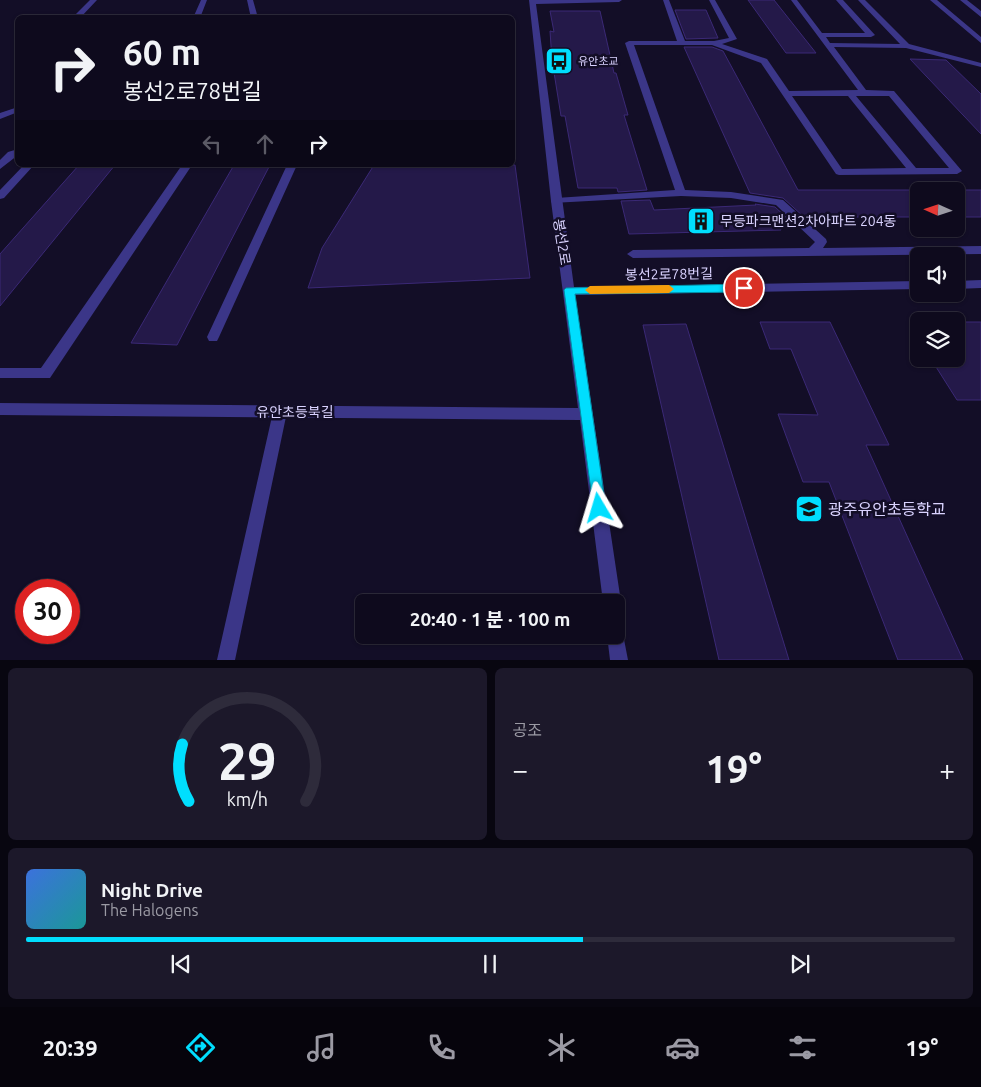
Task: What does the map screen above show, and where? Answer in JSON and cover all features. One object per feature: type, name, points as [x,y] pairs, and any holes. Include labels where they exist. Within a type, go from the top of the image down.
[{"type":"street","points":[[78,15],[94,0]]},
{"type":"street","points":[[197,15],[204,0]]},
{"type":"street","points":[[250,0],[254,15]]},
{"type":"street","points":[[532,1],[619,0]]},
{"type":"street","points":[[666,0],[682,43]]},
{"type":"street","points":[[681,193],[629,43],[713,43],[733,39],[712,0]]},
{"type":"street","points":[[794,0],[864,93]]},
{"type":"street","points":[[820,35],[871,35],[839,0]]},
{"type":"street","points":[[861,0],[906,46]]},
{"type":"street","points":[[933,0],[981,41]]},
{"type":"street","points":[[963,0],[981,15]]},
{"type":"street","name":"봉선2로","points":[[532,1],[556,201],[570,290],[611,594]]},
{"type":"street","points":[[713,43],[764,61],[839,172],[957,171],[891,92],[788,94]]},
{"type":"street","points":[[828,45],[906,46],[981,65]]},
{"type":"street","points":[[850,93],[913,171]]},
{"type":"street","points":[[0,116],[15,110]]},
{"type":"street","points":[[0,166],[11,154],[15,153]]},
{"type":"street","points":[[0,196],[27,167]]},
{"type":"street","points":[[0,373],[45,374],[186,167]]},
{"type":"street","points":[[214,337],[291,167]]},
{"type":"street","points":[[556,201],[681,193],[779,202],[822,242],[812,252]]},
{"type":"street","points":[[633,254],[981,250]]},
{"type":"street","points":[[965,284],[981,284]]},
{"type":"street","name":"봉선2로78번길","points":[[570,290],[910,285]]},
{"type":"street","name":"유안초등북길","points":[[1,411],[587,414]]},
{"type":"street","points":[[226,660],[280,412]]},
{"type":"street","points":[[617,644],[619,660]]},
{"type":"building","points":[[748,0],[774,0],[816,53],[786,53]]},
{"type":"building","points":[[675,10],[706,10],[718,38],[686,39]]},
{"type":"building","points":[[550,11],[600,11],[614,73],[616,73],[628,115],[624,115],[647,190],[618,192],[617,188],[578,188],[565,116],[561,116],[552,60],[550,31],[554,32]]},
{"type":"building","points":[[684,47],[712,47],[723,51],[798,190],[910,190],[910,217],[804,217],[783,198],[750,193]]},
{"type":"building","points":[[910,59],[946,60],[981,94],[981,134]]},
{"type":"building","points":[[515,165],[530,278],[308,288],[322,248],[373,167],[515,167]]},
{"type":"building","points":[[77,167],[113,167],[0,306],[0,254]]},
{"type":"building","points":[[233,167],[269,167],[177,345],[131,343]]},
{"type":"building","points":[[965,190],[981,190],[981,217],[965,217]]},
{"type":"building","name":"무등파크맨션2차아파트 204동","points":[[650,200],[654,210],[755,204],[775,207],[786,217],[774,217],[781,230],[629,234],[621,201]]},
{"type":"building","points":[[760,322],[830,322],[889,445],[866,445],[963,660],[898,660],[829,482],[803,482],[778,414],[818,415],[791,349],[770,349]]},
{"type":"building","points":[[965,322],[981,322],[981,400],[957,400],[936,367],[965,367]]},
{"type":"building","points":[[686,324],[789,660],[719,660],[643,325]]},
{"type":"slow traffic","points":[[590,290],[669,289]]},
{"type":"place","name":"유안초교","points":[[559,61]]},
{"type":"place","name":"무등파크맨션2차아파트 204동","points":[[701,221]]},
{"type":"place","name":"광주유안초등학교","points":[[809,509]]},
{"type":"route","points":[[599,508],[570,290],[744,288]]}]
